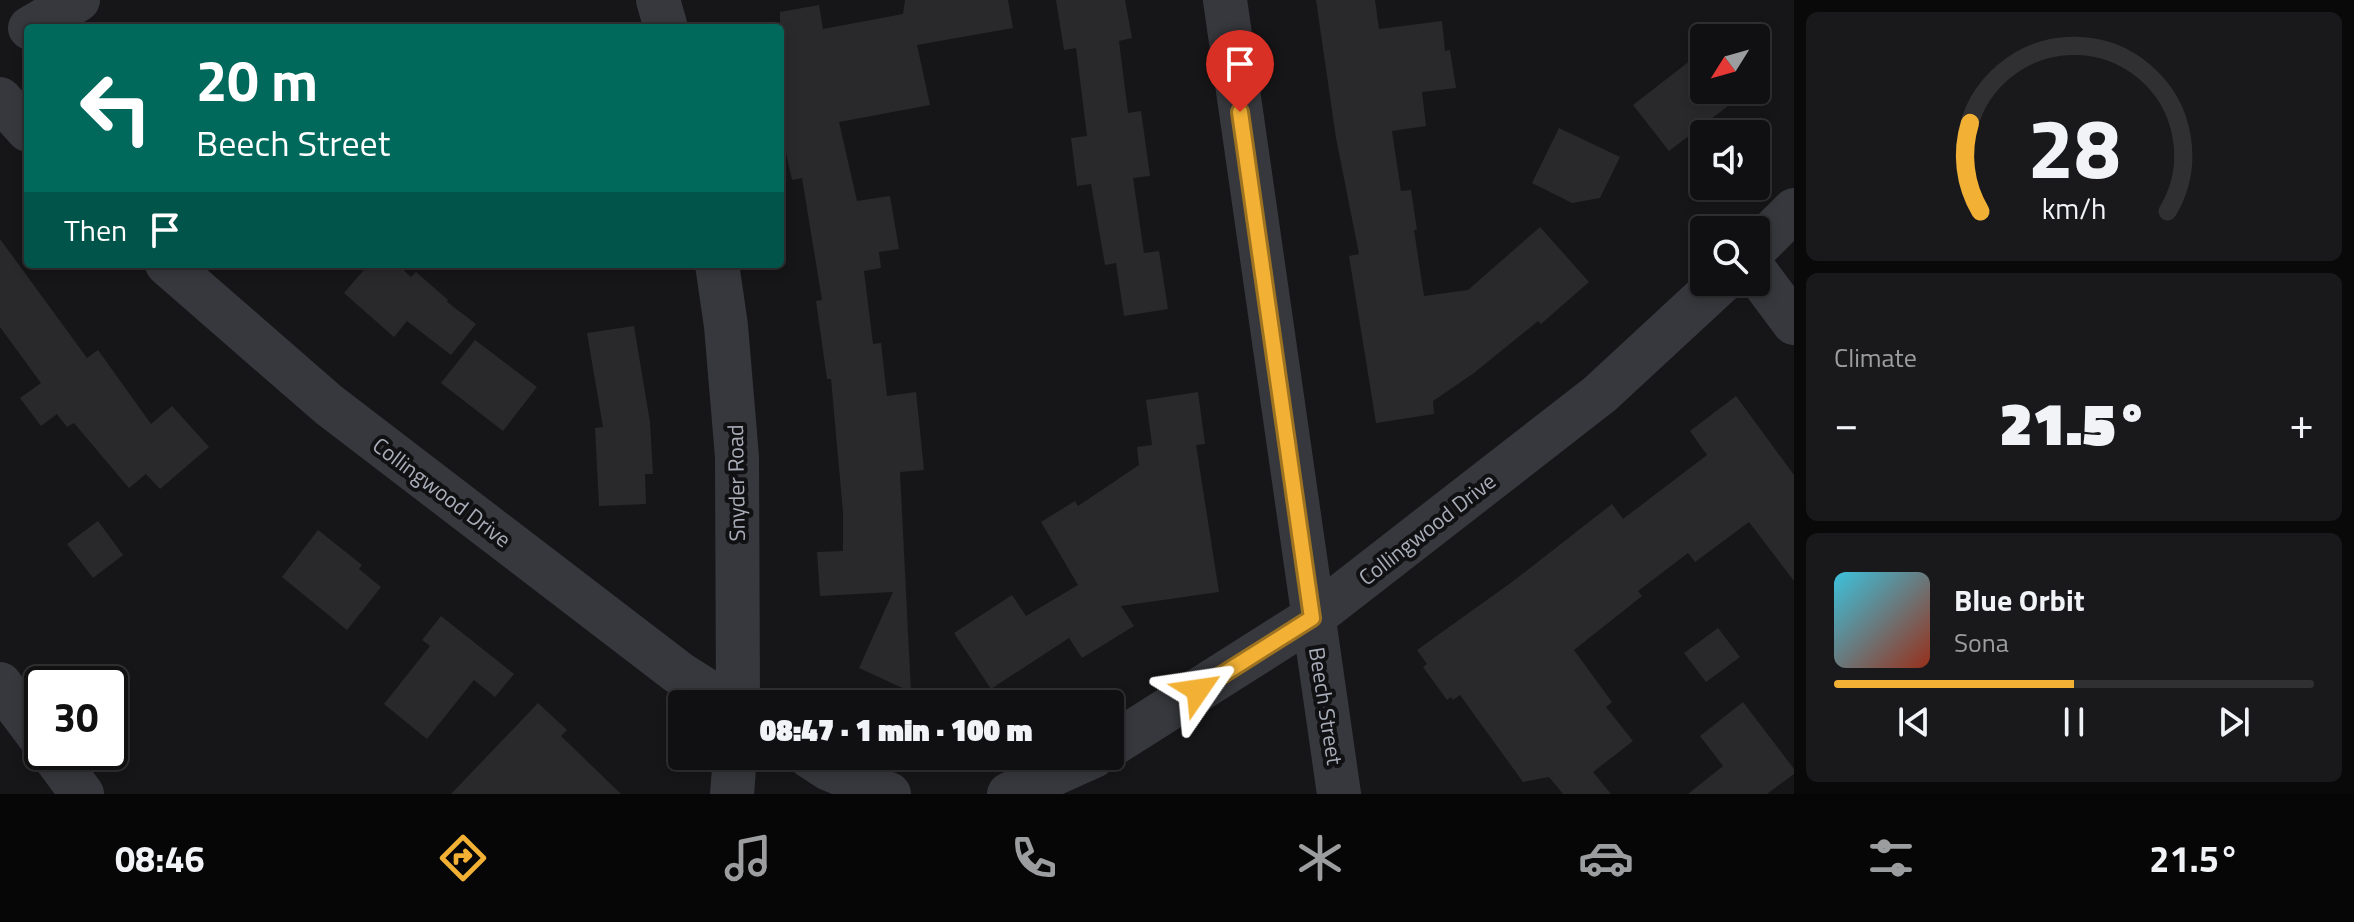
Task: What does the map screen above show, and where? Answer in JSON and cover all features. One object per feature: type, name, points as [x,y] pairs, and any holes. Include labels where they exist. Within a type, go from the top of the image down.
[{"type":"street","points":[[37,24],[78,0]]},
{"type":"street","points":[[658,0],[665,24]]},
{"type":"street","name":"Beech Street","points":[[1225,0],[1339,794]]},
{"type":"street","points":[[0,46],[24,32]]},
{"type":"street","points":[[0,99],[24,126]]},
{"type":"street","points":[[1770,234],[1794,210]]},
{"type":"street","name":"Collingwood Drive","points":[[172,268],[359,429],[679,673],[706,690]]},
{"type":"street","name":"Snyder Road","points":[[718,268],[728,338],[736,446],[738,690]]},
{"type":"street","points":[[1770,291],[1794,323]]},
{"type":"street","name":"Collingwood Drive","points":[[1124,737],[1312,618],[1600,394],[1706,296]]},
{"type":"street","points":[[0,684],[24,716]]},
{"type":"street","points":[[64,770],[82,794]]},
{"type":"street","points":[[732,794],[734,770]]},
{"type":"street","points":[[831,770],[889,794]]},
{"type":"street","points":[[1009,794],[1063,770]]},
{"type":"building","points":[[905,0],[1008,0],[1013,28],[917,45],[930,105],[839,122],[857,201],[890,196],[899,249],[879,252],[881,268],[864,271],[873,344],[881,343],[887,396],[916,392],[924,470],[900,472],[911,690],[859,668],[893,592],[820,596],[817,552],[843,551],[843,512],[831,379],[827,379],[816,301],[822,300],[802,178],[792,180],[784,144],[784,24],[780,24],[780,12],[819,5],[823,29],[903,14]]},
{"type":"building","points":[[1056,0],[1125,0],[1132,38],[1119,41],[1128,113],[1141,111],[1150,176],[1133,178],[1144,253],[1159,251],[1168,309],[1124,316],[1116,263],[1105,265],[1091,184],[1077,186],[1071,138],[1087,136],[1076,48],[1064,50]]},
{"type":"building","points":[[1316,0],[1375,0],[1379,29],[1442,21],[1445,51],[1450,50],[1456,88],[1422,92],[1426,126],[1392,131],[1401,191],[1411,190],[1424,296],[1468,290],[1540,227],[1589,282],[1541,324],[1538,321],[1474,373],[1433,401],[1434,414],[1376,423],[1349,256],[1359,254],[1336,138]]},
{"type":"building","points":[[1690,61],[1690,104],[1731,104],[1710,120],[1690,120],[1690,135],[1669,151],[1633,105]]},
{"type":"building","points":[[1559,128],[1620,157],[1600,198],[1572,203],[1532,183]]},
{"type":"building","points":[[0,239],[87,358],[98,350],[151,424],[172,406],[209,447],[160,489],[146,474],[129,488],[74,423],[67,427],[57,414],[41,426],[20,398],[41,383],[0,327]]},
{"type":"building","points":[[366,268],[401,268],[411,277],[416,272],[476,324],[451,355],[407,321],[394,337],[344,293]]},
{"type":"building","points":[[634,326],[650,422],[653,474],[645,474],[646,504],[599,506],[595,428],[603,427],[587,333]]},
{"type":"building","points":[[475,340],[537,387],[503,431],[441,383]]},
{"type":"building","points":[[1198,392],[1205,444],[1196,445],[1219,592],[1121,606],[1134,626],[1082,658],[1069,638],[991,689],[954,633],[1012,595],[1026,616],[1078,585],[1041,522],[1075,501],[1078,506],[1139,465],[1137,447],[1152,445],[1146,400]]},
{"type":"building","points":[[1736,396],[1794,475],[1794,581],[1749,522],[1695,562],[1688,553],[1638,591],[1642,596],[1574,650],[1612,702],[1606,707],[1633,741],[1593,772],[1611,794],[1563,794],[1549,777],[1523,782],[1460,695],[1447,700],[1423,667],[1427,664],[1417,650],[1512,582],[1612,504],[1623,519],[1707,455],[1690,431]]},
{"type":"building","points":[[98,521],[123,555],[93,578],[67,544]]},
{"type":"building","points":[[318,530],[362,565],[359,569],[381,587],[347,630],[282,577]]},
{"type":"building","points":[[441,616],[514,674],[495,697],[474,680],[427,739],[384,704],[430,646],[422,640]]},
{"type":"building","points":[[1718,628],[1740,657],[1706,682],[1684,653]]},
{"type":"building","points":[[1743,702],[1794,769],[1794,774],[1767,794],[1688,794],[1723,766],[1700,736]]},
{"type":"building","points":[[538,703],[567,730],[561,736],[621,794],[451,794]]},
{"type":"route","points":[[1198,690],[1312,618],[1240,112]]}]
